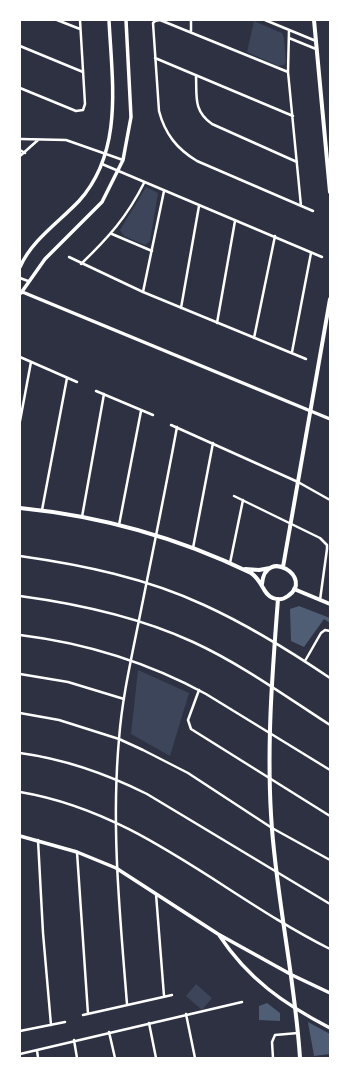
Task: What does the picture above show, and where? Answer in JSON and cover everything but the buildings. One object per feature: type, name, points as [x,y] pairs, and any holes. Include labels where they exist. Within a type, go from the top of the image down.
[{"type":"main road","points":[[314,20],[330,192]]},
{"type":"main road","points":[[283,567],[330,299]]},
{"type":"main road","points":[[20,508],[82,516],[157,536],[240,568],[255,576],[262,584],[266,593],[278,599],[288,597],[294,590],[295,584],[292,573],[283,567],[259,570],[240,568]]},
{"type":"main road","points":[[262,584],[265,574],[272,568]]},
{"type":"main road","points":[[294,590],[330,604]]},
{"type":"main road","points":[[278,599],[270,732],[272,828],[276,873],[297,1011],[300,1058]]},
{"type":"street","points":[[57,20],[80,29]]},
{"type":"street","points":[[20,88],[76,111],[80,111],[85,104],[80,20]]},
{"type":"street","points":[[20,267],[21,262],[41,238],[85,193],[94,181],[102,164],[113,121],[109,20]]},
{"type":"street","points":[[126,20],[131,117],[123,160],[119,171],[110,189],[93,213],[53,250],[20,292],[330,419]]},
{"type":"street","points":[[288,72],[160,20],[155,21],[153,26],[158,99],[162,122],[172,141],[180,149],[197,161],[313,211]]},
{"type":"street","points":[[191,20],[191,32]]},
{"type":"street","points":[[264,20],[316,40]]},
{"type":"street","points":[[289,30],[288,72],[294,116],[301,206]]},
{"type":"street","points":[[289,38],[316,49]]},
{"type":"street","points":[[20,46],[83,72]]},
{"type":"street","points":[[155,58],[294,116]]},
{"type":"street","points":[[196,76],[197,104],[204,119],[212,124],[298,162]]},
{"type":"street","points":[[20,139],[66,140],[123,160]]},
{"type":"street","points":[[20,156],[39,139]]},
{"type":"street","points":[[20,150],[25,153]]},
{"type":"street","points":[[102,164],[322,257]]},
{"type":"street","points":[[80,264],[112,234],[134,202],[144,182]]},
{"type":"street","points":[[143,292],[164,191]]},
{"type":"street","points":[[180,308],[199,206]]},
{"type":"street","points":[[217,323],[235,221]]},
{"type":"street","points":[[112,234],[152,251]]},
{"type":"street","points":[[254,338],[275,236]]},
{"type":"street","points":[[292,352],[311,253]]},
{"type":"street","points":[[69,257],[80,264],[180,308],[292,352],[306,359]]},
{"type":"street","points":[[20,278],[28,281]]},
{"type":"street","points":[[20,357],[77,382]]},
{"type":"street","points":[[20,421],[31,362]]},
{"type":"street","points":[[42,510],[67,378]]},
{"type":"street","points":[[96,391],[153,415]]},
{"type":"street","points":[[82,516],[104,394]]},
{"type":"street","points":[[119,525],[141,410]]},
{"type":"street","points":[[171,425],[298,482],[330,500]]},
{"type":"street","points":[[127,1004],[116,868],[115,821],[119,739],[130,660],[157,536],[178,428]]},
{"type":"street","points":[[193,549],[213,443]]},
{"type":"street","points":[[234,496],[290,522],[320,538],[327,545],[320,600]]},
{"type":"street","points":[[230,564],[243,500]]},
{"type":"street","points":[[20,556],[77,565],[146,583],[204,604],[275,641],[330,678]]},
{"type":"street","points":[[20,596],[69,604],[138,621],[193,642],[272,686],[330,725]]},
{"type":"street","points":[[305,661],[321,633],[325,630],[330,631]]},
{"type":"street","points":[[20,635],[79,645],[130,660],[199,690],[330,770]]},
{"type":"street","points":[[20,674],[68,682],[124,699]]},
{"type":"street","points":[[199,690],[188,720],[189,726],[270,780],[330,816]]},
{"type":"street","points":[[20,713],[59,720],[119,739],[176,766],[272,828],[330,860]]},
{"type":"street","points":[[20,753],[62,761],[116,780],[163,802],[276,873],[330,904]]},
{"type":"street","points":[[20,792],[75,805],[115,821],[158,845],[283,924],[330,949]]},
{"type":"street","points":[[20,836],[77,852],[116,868],[218,934],[292,975],[330,993]]},
{"type":"street","points":[[38,840],[42,933],[52,1024]]},
{"type":"street","points":[[77,852],[88,1014]]},
{"type":"street","points":[[156,893],[164,996]]},
{"type":"street","points":[[218,934],[230,951],[252,976],[266,989],[297,1011],[330,1028]]},
{"type":"street","points":[[83,1015],[172,995]]},
{"type":"street","points":[[20,1054],[74,1040],[242,1002]]},
{"type":"street","points":[[186,1014],[195,1058]]},
{"type":"street","points":[[20,1031],[65,1022]]},
{"type":"street","points":[[149,1023],[156,1058]]},
{"type":"street","points":[[109,1032],[114,1058]]},
{"type":"street","points":[[273,1058],[272,1038],[278,1034],[299,1034]]},
{"type":"street","points":[[74,1040],[77,1058]]},
{"type":"street","points":[[37,1050],[38,1058]]},
{"type":"shaded area","points":[[254,21],[282,33],[284,38],[286,62],[284,65],[278,66],[247,52]]},
{"type":"shaded area","points":[[146,187],[158,193],[150,241],[145,245],[124,236],[120,230]]},
{"type":"shaded area","points":[[299,606],[330,618],[330,623],[324,619],[304,647],[291,641],[290,609]]},
{"type":"shaded area","points":[[138,670],[189,693],[170,756],[131,734]]},
{"type":"shaded area","points":[[196,984],[212,998],[202,1010],[186,996]]},
{"type":"shaded area","points":[[267,1003],[280,1013],[280,1021],[259,1020],[259,1006]]},
{"type":"shaded area","points":[[308,1022],[330,1034],[330,1054],[314,1056]]}]
